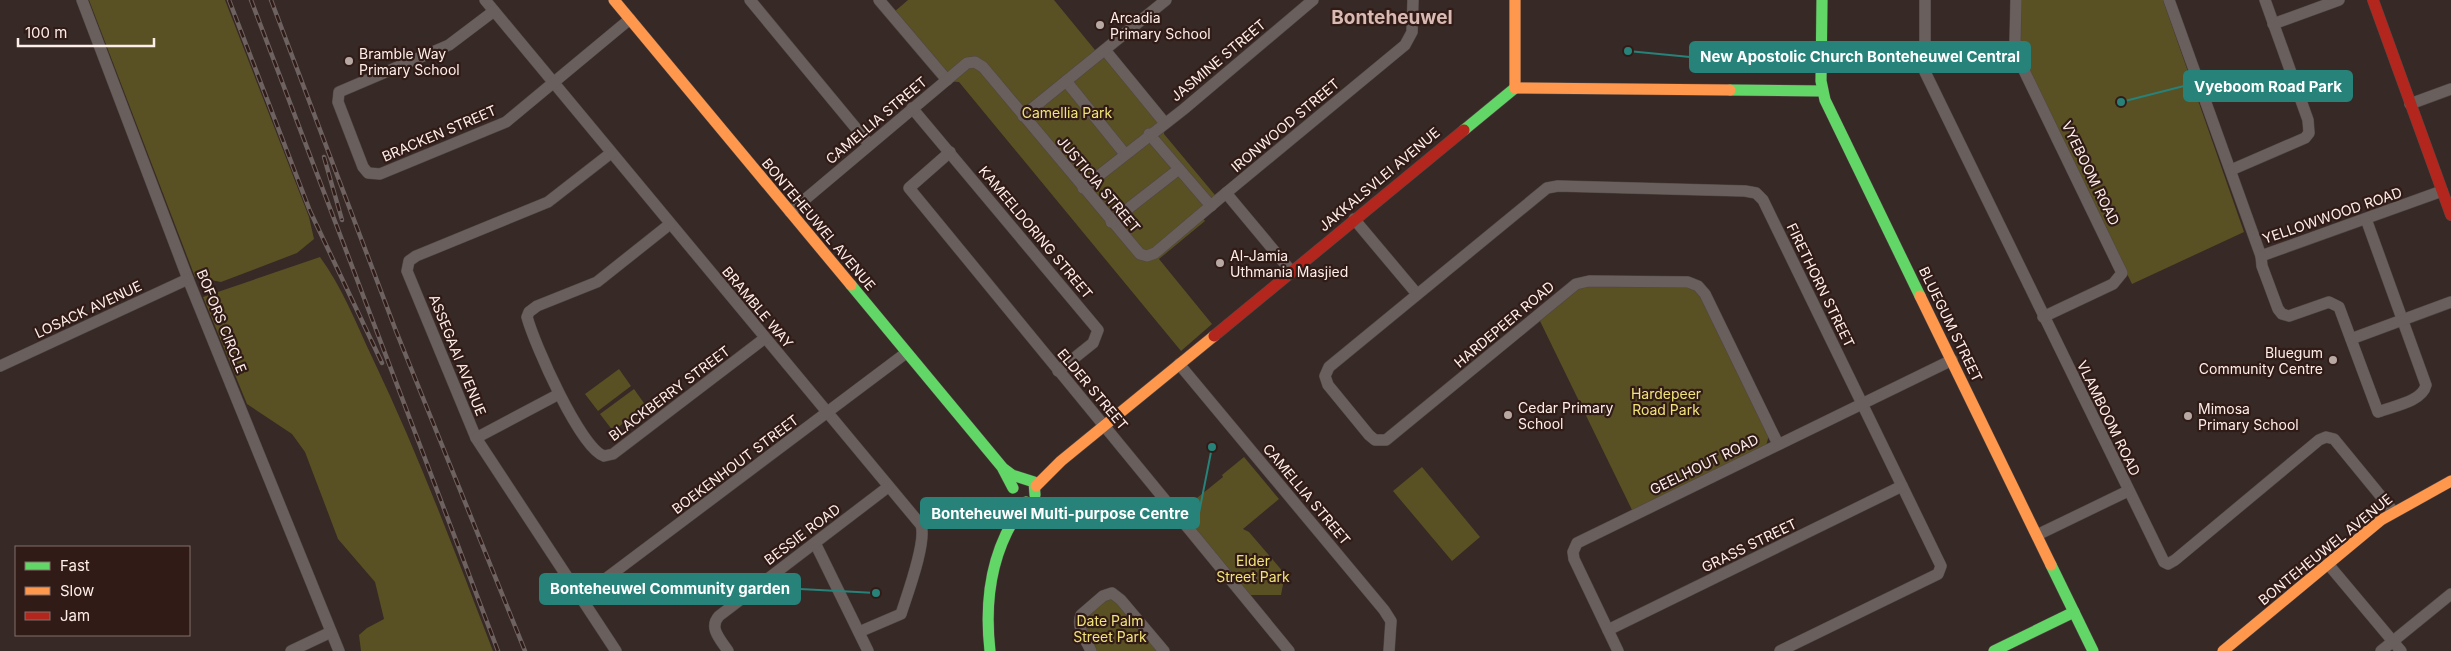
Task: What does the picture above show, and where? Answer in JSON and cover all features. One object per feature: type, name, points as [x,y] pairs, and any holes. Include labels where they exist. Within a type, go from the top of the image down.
[{"type":"street","name":"BOFORS CIRCLE","points":[[82,0],[188,279],[339,651]]},
{"type":"street","name":"BRAMBLE WAY","points":[[485,0],[921,525],[924,531],[901,614],[859,632]]},
{"type":"street","name":"BONTEHEUWEL AVENUE","points":[[614,0],[1002,468],[1014,492]]},
{"type":"street","points":[[750,0],[869,144]]},
{"type":"street","name":"CAMELLIA STREET","points":[[790,212],[947,80],[878,0]]},
{"type":"street","points":[[1023,116],[1166,0]]},
{"type":"street","name":"JASMINE STREET","points":[[1083,188],[1164,122],[1184,109],[1313,0]]},
{"type":"street","name":"IRONWOOD STREET","points":[[1147,256],[1155,253],[1405,45],[1412,32],[1413,0]]},
{"type":"street","points":[[1515,0],[1515,88],[1822,91]]},
{"type":"street","name":"BLUEGUM STREET","points":[[1822,0],[1822,91],[2093,651]]},
{"type":"street","name":"VLAMBOOM ROAD","points":[[1925,0],[1924,72],[2158,554],[2168,564],[2175,560],[2319,440],[2326,437],[2334,439],[2393,511]]},
{"type":"street","name":"VYEBOOM ROAD","points":[[2016,0],[2015,42],[2017,56],[2122,273],[2113,284],[2043,317]]},
{"type":"street","name":"YELLOWWOOD ROAD","points":[[2169,0],[2262,256],[2442,192]]},
{"type":"street","points":[[2231,170],[2305,138],[2309,133],[2308,120],[2264,0]]},
{"type":"street","points":[[2273,24],[2339,0]]},
{"type":"street","points":[[2373,0],[2451,215]]},
{"type":"street","name":"BRACKEN STREET","points":[[494,11],[450,45],[339,92],[338,102],[368,173],[380,174],[498,126],[512,117],[630,19]]},
{"type":"street","points":[[1105,50],[1164,122]]},
{"type":"street","name":"JUSTICIA STREET","points":[[947,80],[968,62],[975,62],[983,67],[1134,250],[1147,256]]},
{"type":"street","points":[[1066,81],[1125,154]]},
{"type":"street","name":"JAKKALSVLEI AVENUE","points":[[1029,481],[1057,465],[1515,88]]},
{"type":"street","points":[[2410,104],[2451,89]]},
{"type":"street","name":"KAMEELDORING STREET","points":[[912,108],[1098,330],[1097,338],[1093,344],[1058,371]]},
{"type":"street","points":[[1149,134],[1211,206]]},
{"type":"street","name":"ELDER STREET","points":[[950,152],[909,188],[1289,651]]},
{"type":"street","name":"ASSEGAAI AVENUE","points":[[611,153],[548,202],[416,256],[408,261],[407,270],[476,438],[616,651]]},
{"type":"street","points":[[1111,222],[1179,169]]},
{"type":"street","name":"FIRETHORN STREET","points":[[1416,294],[1547,188],[1558,186],[1752,192],[1763,200],[1940,564],[1940,572],[1780,651]]},
{"type":"street","points":[[1226,194],[1291,271]]},
{"type":"street","points":[[1354,219],[1416,294]]},
{"type":"street","points":[[2262,256],[2262,266],[2280,312],[2290,316],[2332,302],[2340,309],[2378,412],[2417,397],[2425,390],[2426,384],[2366,219]]},
{"type":"street","name":"BLACKBERRY STREET","points":[[670,224],[597,282],[537,306],[529,312],[527,317],[559,394],[595,450],[599,454],[608,456],[765,338]]},
{"type":"street","name":"LOSACK AVENUE","points":[[0,366],[188,279]]},
{"type":"street","name":"HARDEPEER ROAD","points":[[1416,294],[1329,366],[1326,372],[1328,385],[1375,440],[1389,438],[1572,286],[1589,281],[1682,282],[1693,284],[1702,290],[1778,444]]},
{"type":"street","points":[[2351,340],[2451,302]]},
{"type":"street","name":"BOEKENHOUT STREET","points":[[580,598],[906,353]]},
{"type":"street","name":"GEELHOUT ROAD","points":[[1618,651],[1574,559],[1573,552],[1577,543],[1952,360]]},
{"type":"street","name":"CAMELLIA STREET","points":[[1179,364],[1384,610],[1390,621],[1389,651]]},
{"type":"street","points":[[476,438],[559,394]]},
{"type":"street","name":"BONTEHEUWEL AVENUE","points":[[1002,468],[1029,481]]},
{"type":"street","points":[[990,651],[988,603],[993,572],[1006,534],[1017,512],[1035,496],[1029,481],[1014,492],[1006,534]]},
{"type":"street","name":"BONTEHEUWEL AVENUE","points":[[2223,651],[2393,511],[2451,481]]},
{"type":"street","name":"GRASS STREET","points":[[1608,630],[1902,486]]},
{"type":"street","name":"BESSIE ROAD","points":[[728,651],[715,629],[715,620],[888,487]]},
{"type":"street","points":[[2037,535],[2128,491]]},
{"type":"street","points":[[1014,492],[1019,500],[1026,502]]},
{"type":"street","points":[[815,543],[868,651]]},
{"type":"street","points":[[2328,564],[2401,651]]},
{"type":"street","points":[[1091,651],[1080,629],[1079,620],[1081,615],[1104,596],[1112,593],[1121,600],[1164,651]]},
{"type":"street","points":[[2381,651],[2451,594]]},
{"type":"street","points":[[1994,651],[2074,612]]},
{"type":"street","points":[[291,651],[331,632]]},
{"type":"green space","points":[[89,0],[225,0],[309,217],[314,239],[297,253],[221,282],[195,277]]},
{"type":"green space","name":"Camellia Park","points":[[908,0],[1054,0],[1095,50],[1107,53],[1165,122],[1164,134],[1220,201],[1201,216],[1205,221],[1159,259],[1212,324],[1181,351],[959,82],[945,81],[894,12]]},
{"type":"green space","points":[[2019,0],[2163,0],[2244,232],[2132,284],[2018,51]]},
{"type":"green space","points":[[320,257],[335,280],[389,393],[436,503],[493,651],[361,651],[359,635],[367,628],[384,619],[375,582],[338,539],[305,452],[292,434],[247,404],[203,297]]},
{"type":"green space","name":"Hardepeer Road Park","points":[[1587,284],[1690,287],[1700,295],[1769,435],[1766,446],[1633,512],[1539,319],[1575,289]]},
{"type":"green space","points":[[619,369],[631,386],[598,411],[585,394]]},
{"type":"green space","points":[[634,389],[646,406],[613,431],[600,414]]},
{"type":"green space","name":"Elder Street Park","points":[[1244,457],[1279,499],[1243,529],[1249,532],[1285,574],[1281,595],[1249,595],[1182,515],[1182,510],[1223,477],[1222,475]]},
{"type":"green space","points":[[1422,467],[1480,537],[1452,561],[1393,491]]},
{"type":"green space","name":"Date Palm Street Park","points":[[1106,600],[1114,600],[1158,651],[1096,651],[1085,627],[1084,619]]},
{"type":"railway","points":[[229,0],[310,211],[382,363]]},
{"type":"railway","points":[[251,0],[498,651]]},
{"type":"railway","points":[[271,0],[396,331],[525,651]]},
{"type":"railway","points":[[324,157],[342,220]]},
{"type":"traffic: fast","points":[[1822,0],[1821,81],[1825,100],[1920,296]]},
{"type":"traffic: fast","points":[[1464,130],[1515,88]]},
{"type":"traffic: fast","points":[[1730,90],[1822,91]]},
{"type":"traffic: fast","points":[[851,285],[1002,467],[1013,488]]},
{"type":"traffic: fast","points":[[1004,469],[1012,475],[1034,482],[1035,495]]},
{"type":"traffic: fast","points":[[990,651],[988,611],[993,573],[1005,536],[1026,502]]},
{"type":"traffic: fast","points":[[2051,565],[2093,651]]},
{"type":"traffic: fast","points":[[1994,651],[2074,612]]},
{"type":"traffic: slow","points":[[614,0],[851,285]]},
{"type":"traffic: slow","points":[[1515,0],[1515,88]]},
{"type":"traffic: slow","points":[[1515,88],[1730,90]]},
{"type":"traffic: slow","points":[[1920,296],[2051,565]]},
{"type":"traffic: slow","points":[[1036,486],[1061,461],[1214,336]]},
{"type":"traffic: slow","points":[[2223,651],[2381,520],[2451,481]]},
{"type":"traffic: jam","points":[[2373,0],[2451,215]]},
{"type":"traffic: jam","points":[[1214,336],[1464,130]]},
{"type":"place","name":"Arcadia Primary School","points":[[1100,25]]},
{"type":"place","name":"New Apostolic Church Bonteheuwel Central","points":[[1628,51]]},
{"type":"place","name":"Bramble Way Primary School","points":[[349,61]]},
{"type":"place","name":"Vyeboom Road Park","points":[[2121,102]]},
{"type":"place","name":"Al-Jamia Uthmania Masjied","points":[[1220,263]]},
{"type":"place","name":"Bluegum Community Centre","points":[[2333,360]]},
{"type":"place","name":"Cedar Primary School","points":[[1508,415]]},
{"type":"place","name":"Mimosa Primary School","points":[[2188,416]]},
{"type":"place","name":"Bonteheuwel Multi-purpose Centre","points":[[1212,447]]},
{"type":"place","name":"Bonteheuwel Community garden","points":[[876,593]]},
{"type":"district","name":"Bonteheuwel","points":[[1392,17]]}]
